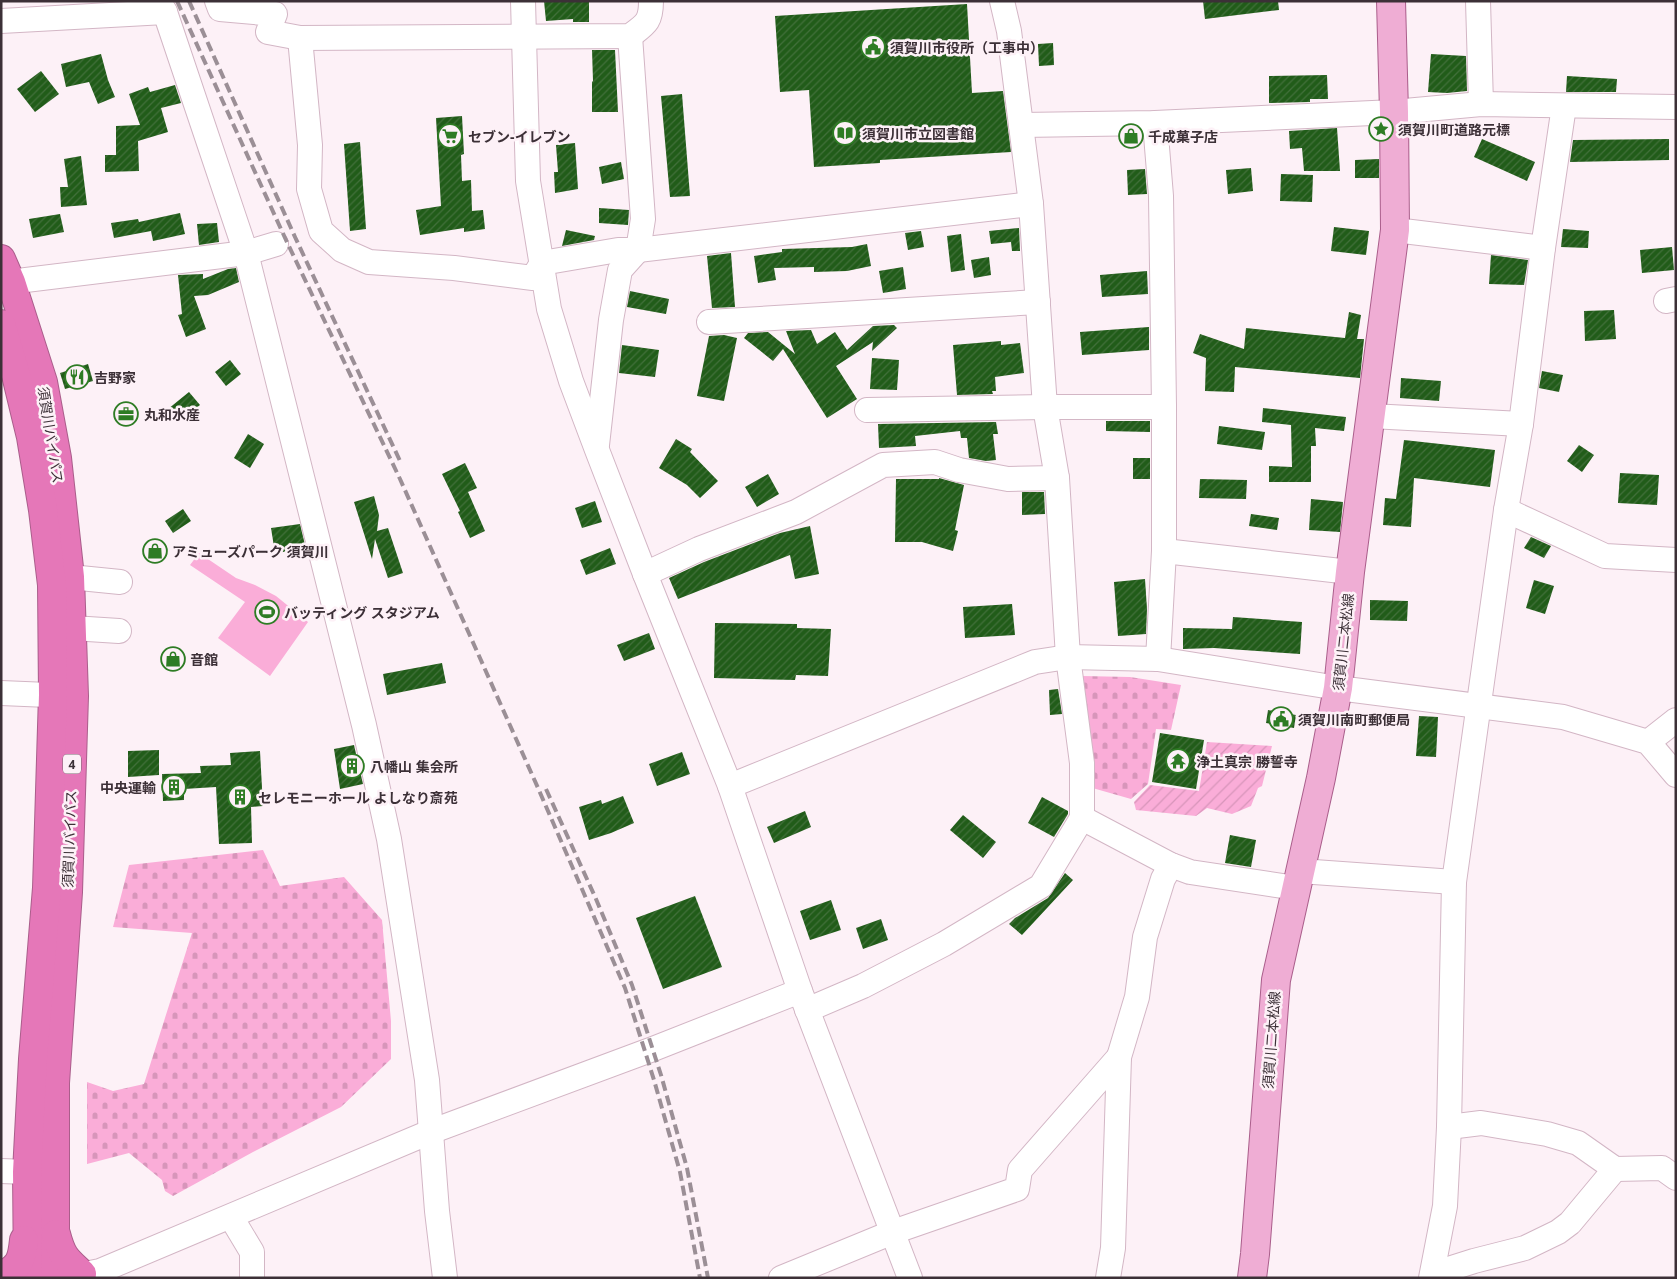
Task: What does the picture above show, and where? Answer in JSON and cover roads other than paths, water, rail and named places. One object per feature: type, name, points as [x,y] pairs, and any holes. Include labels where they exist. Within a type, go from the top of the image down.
[{"type":"highway","name":"須賀川バイパス","points":[[4,275],[42,382],[57,458],[70,577],[72,628],[63,696],[33,1059],[14,1171],[27,1206],[28,1278]]},
{"type":"highway","name":"須賀川バイパス","points":[[1,324],[31,437],[43,510],[63,696],[68,892],[55,1083],[55,1278]]},
{"type":"highway","points":[[37,1278],[43,1262],[41,1202],[54,1163]]},
{"type":"highway","points":[[1,1276],[18,1265],[22,1256],[27,1206]]},
{"type":"highway","points":[[54,1225],[61,1252],[67,1262],[85,1275]]},
{"type":"main road","name":"須賀川二本松線","points":[[1252,1278],[1276,980],[1321,778],[1338,688],[1350,572],[1395,230],[1391,1]]},
{"type":"street","points":[[217,1],[220,9],[275,8],[268,32],[300,38],[630,36],[648,22],[651,14],[651,1]]},
{"type":"street","points":[[523,1],[528,180],[549,308],[571,381],[645,574],[730,786],[804,1001],[910,1278]]},
{"type":"street","points":[[85,1275],[231,1217],[430,1132],[635,1056],[804,1001],[863,986],[944,944],[1041,886],[1082,818],[1082,763],[1068,657],[1056,478],[1045,406],[1030,204],[1009,31],[1002,1]]},
{"type":"street","points":[[1478,1],[1481,104]]},
{"type":"street","points":[[1,21],[162,6],[246,253],[364,725],[389,838],[427,1080],[430,1132],[445,1278]]},
{"type":"street","points":[[597,450],[611,320],[620,270],[638,250],[643,219],[630,36]]},
{"type":"street","points":[[300,38],[310,145],[309,189],[321,231],[342,250],[369,262],[454,268],[533,278],[542,263],[618,250],[638,250],[1030,204]]},
{"type":"street","points":[[1021,125],[1155,122],[1394,112],[1481,104],[1676,107]]},
{"type":"street","points":[[1432,1276],[1445,1206],[1449,1127],[1454,882],[1506,510],[1521,424],[1543,248],[1564,106]]},
{"type":"street","points":[[1155,122],[1161,196],[1164,407],[1164,551],[1158,659]]},
{"type":"street","points":[[1395,230],[1543,248]]},
{"type":"street","points":[[4,275],[246,253],[276,244]]},
{"type":"street","points":[[708,322],[1038,302]]},
{"type":"street","points":[[867,410],[1045,406],[1164,407]]},
{"type":"street","points":[[1371,416],[1521,424]]},
{"type":"street","points":[[645,574],[699,549],[796,512],[884,465],[934,462],[959,470],[1008,479],[1056,478]]},
{"type":"street","points":[[1506,510],[1605,556],[1676,560]]},
{"type":"street","points":[[1164,551],[1350,572]]},
{"type":"street","points":[[70,577],[120,582]]},
{"type":"street","points":[[72,628],[119,631]]},
{"type":"street","points":[[730,786],[1035,662],[1068,657],[1158,659],[1338,688],[1563,717],[1648,742],[1676,775]]},
{"type":"street","points":[[1,693],[63,696]]},
{"type":"street","points":[[1648,742],[1676,720]]},
{"type":"street","points":[[1082,818],[1171,865],[1190,872],[1298,880],[1454,882]]},
{"type":"street","points":[[1108,1278],[1113,1248],[1119,1057],[1137,997],[1145,937],[1163,879],[1171,865]]},
{"type":"street","points":[[781,1278],[893,1232],[1016,1189],[1020,1170],[1119,1057]]},
{"type":"street","points":[[1449,1127],[1481,1123],[1548,1134],[1578,1143],[1615,1169],[1662,1168],[1676,1178]]},
{"type":"street","points":[[1432,1276],[1474,1261],[1526,1248],[1558,1232],[1570,1224],[1615,1169]]},
{"type":"street","points":[[231,1217],[252,1252],[252,1278]]},
{"type":"railway","points":[[177,1],[286,240],[400,479],[625,988],[680,1172],[700,1278]]},
{"type":"railway","points":[[189,1],[295,237],[401,463]]},
{"type":"railway","points":[[546,789],[596,899],[632,985],[661,1075],[687,1168],[708,1278]]},
{"type":"place","name":"須賀川市役所（工事中）","points":[[873,47]]},
{"type":"place","name":"須賀川町道路元標","points":[[1381,129]]},
{"type":"place","name":"須賀川市立図書館","points":[[845,133]]},
{"type":"place","name":"セブン-イレブン","points":[[450,136]]},
{"type":"place","name":"千成菓子店","points":[[1131,136]]},
{"type":"place","name":"吉野家","points":[[77,377]]},
{"type":"place","name":"丸和水産","points":[[126,414]]},
{"type":"place","name":"アミューズパーク 須賀川","points":[[155,551]]},
{"type":"place","name":"バッティング スタジアム","points":[[267,612]]},
{"type":"place","name":"音館","points":[[173,659]]},
{"type":"place","name":"須賀川南町郵便局","points":[[1281,719]]},
{"type":"place","name":"浄土真宗 勝誓寺","points":[[1178,761]]},
{"type":"place","name":"八幡山 集会所","points":[[352,766]]},
{"type":"place","name":"中央運輸","points":[[174,787]]},
{"type":"place","name":"セレモニーホール よしなり斎苑","points":[[240,797]]}]
